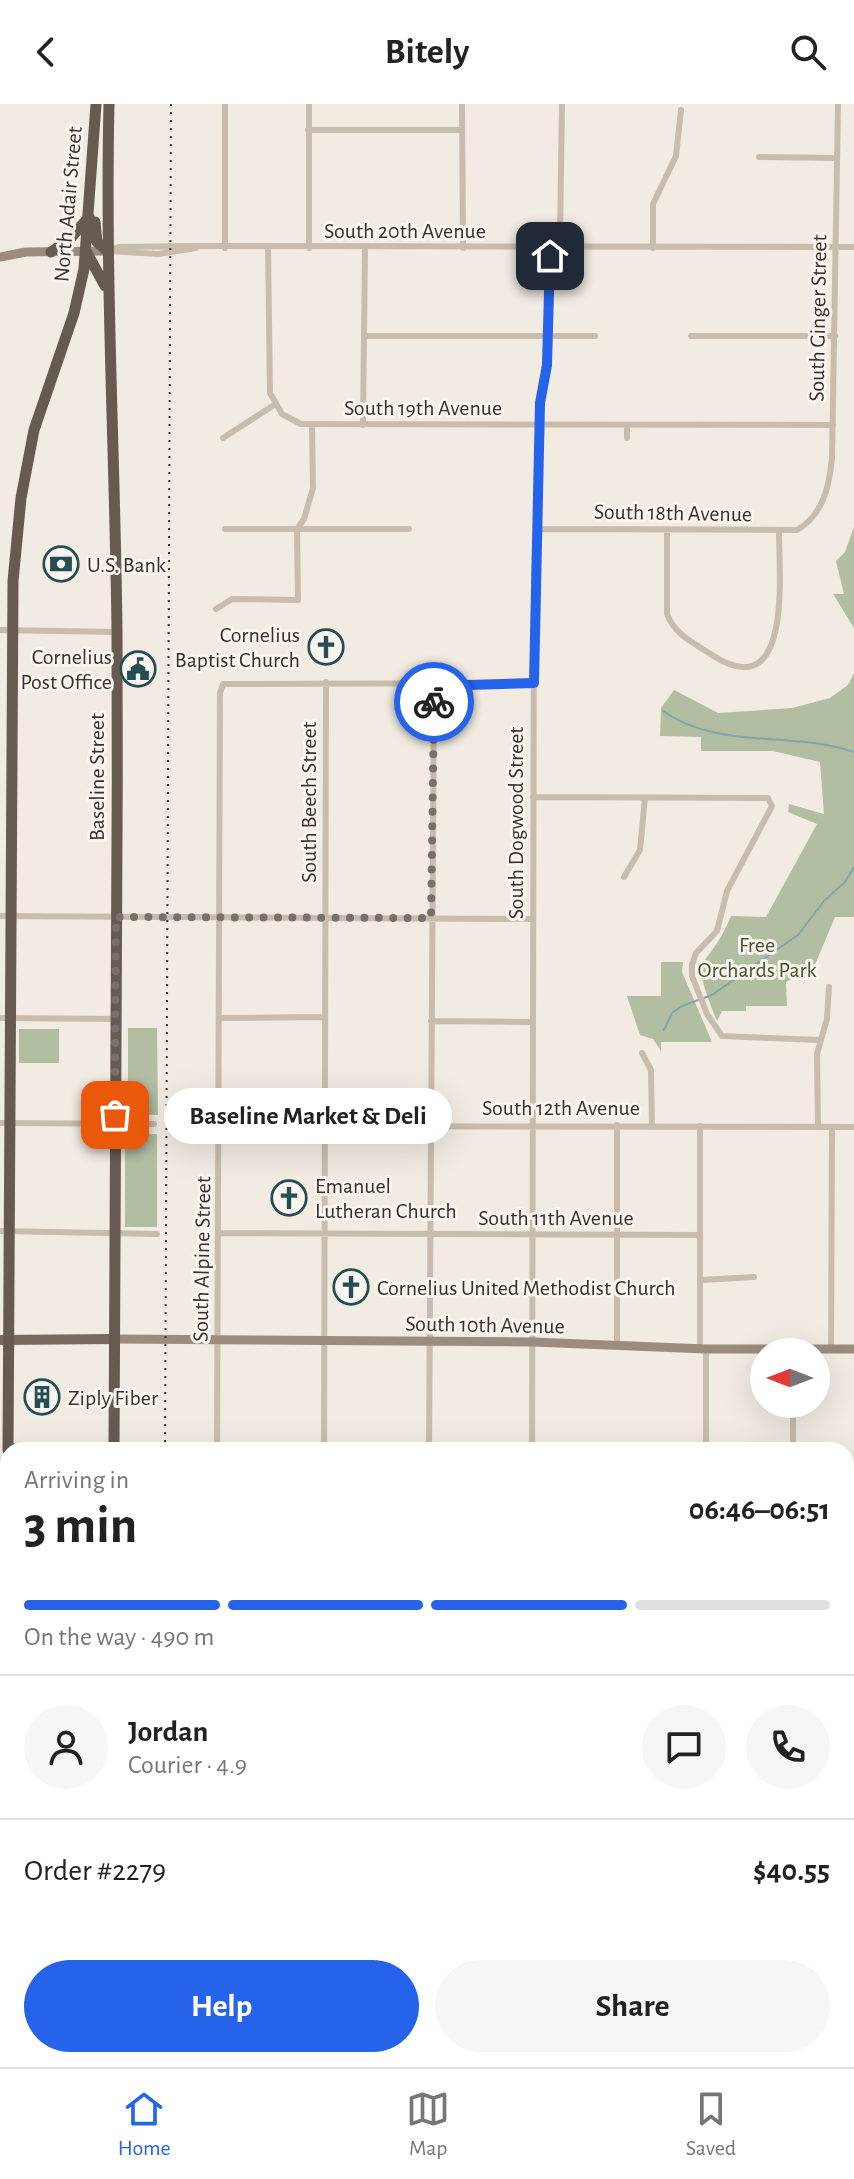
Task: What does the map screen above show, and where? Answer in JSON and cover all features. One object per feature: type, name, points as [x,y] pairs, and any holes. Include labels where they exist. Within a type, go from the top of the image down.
[{"type":"highway","name":"North Adair Street","points":[[8,1442],[4,1340],[6,630],[28,456],[44,391],[74,313],[86,251],[96,104]]},
{"type":"highway","name":"Baseline Street","points":[[109,104],[107,251],[114,380],[117,632],[114,1442]]},
{"type":"highway","points":[[92,150],[96,166],[96,238],[107,251]]},
{"type":"highway","points":[[51,252],[69,240],[89,217]]},
{"type":"highway","points":[[86,251],[108,290]]},
{"type":"main road","points":[[0,257],[107,251]]},
{"type":"main road","points":[[4,1340],[115,1339]]},
{"type":"main road","name":"South 10th Avenue","points":[[115,1339],[533,1342],[750,1349]]},
{"type":"main road","name":"South 10th Avenue","points":[[831,1349],[854,1349]]},
{"type":"street","points":[[225,104],[225,248]]},
{"type":"street","points":[[309,104],[309,248]]},
{"type":"street","points":[[462,104],[463,248]]},
{"type":"street","name":"South Dogwood Street","points":[[532,1442],[530,1126],[539,424],[548,336],[550,256],[560,238],[562,104]]},
{"type":"street","name":"South Ginger Street","points":[[805,525],[820,508],[830,481],[838,104]]},
{"type":"street","points":[[653,248],[653,204],[676,156],[681,110]]},
{"type":"street","points":[[308,130],[462,130]]},
{"type":"street","points":[[759,157],[837,158]]},
{"type":"street","name":"South 20th Avenue","points":[[107,251],[119,247],[854,247]]},
{"type":"street","points":[[223,438],[274,405],[268,381],[268,248]]},
{"type":"street","points":[[363,425],[365,248]]},
{"type":"street","points":[[365,336],[595,336]]},
{"type":"street","points":[[691,336],[835,336]]},
{"type":"street","name":"South 19th Avenue","points":[[274,405],[293,421],[312,425],[833,425]]},
{"type":"street","points":[[216,609],[232,599],[298,600],[297,529],[304,519],[313,488],[312,425]]},
{"type":"street","points":[[627,425],[627,438]]},
{"type":"street","points":[[720,425],[720,437]]},
{"type":"street","name":"South 18th Avenue","points":[[538,529],[779,532],[797,530],[805,525]]},
{"type":"street","points":[[225,529],[409,529]]},
{"type":"street","points":[[667,530],[667,614],[671,625],[725,663],[740,666],[764,657],[775,643],[779,532]]},
{"type":"street","points":[[6,630],[117,632]]},
{"type":"street","points":[[326,682],[434,686],[534,683]]},
{"type":"street","name":"South Alpine Street","points":[[217,1442],[221,1126],[220,693],[223,684],[326,682]]},
{"type":"street","name":"South Beech Street","points":[[324,1442],[326,682]]},
{"type":"street","points":[[429,1442],[434,686]]},
{"type":"street","points":[[533,797],[761,798],[771,801],[769,813],[723,900],[717,931],[696,953],[692,970],[705,1010],[722,1036],[820,1040]]},
{"type":"street","points":[[624,877],[640,850],[645,798]]},
{"type":"street","points":[[5,916],[532,919]]},
{"type":"street","points":[[818,1127],[820,1040],[827,1019],[829,987]]},
{"type":"street","points":[[221,1018],[325,1017]]},
{"type":"street","points":[[5,1018],[115,1019]]},
{"type":"street","points":[[431,1021],[531,1022]]},
{"type":"street","points":[[642,1053],[651,1070],[652,1125]]},
{"type":"street","points":[[5,1123],[154,1124]]},
{"type":"street","points":[[617,1125],[617,1345]]},
{"type":"street","name":"South 12th Avenue","points":[[221,1126],[854,1127]]},
{"type":"street","points":[[700,1126],[706,1442]]},
{"type":"street","points":[[831,1349],[832,1127]]},
{"type":"street","points":[[5,1231],[157,1234]]},
{"type":"street","name":"South 11th Avenue","points":[[219,1233],[700,1235]]},
{"type":"street","points":[[701,1280],[754,1277]]},
{"type":"street","points":[[793,1418],[793,1442]]},
{"type":"green space","points":[[854,527],[854,628],[833,594],[844,594],[836,561],[845,552]]},
{"type":"green space","name":"Free Orchards Park","points":[[854,673],[854,917],[835,917],[814,967],[786,982],[787,1006],[746,1006],[746,1011],[722,1011],[717,1021],[703,982],[703,963],[731,916],[766,917],[817,824],[788,812],[789,804],[824,814],[820,762],[773,751],[701,751],[701,737],[660,736],[661,708],[674,690],[718,713],[792,708],[830,698],[848,685]]},
{"type":"green space","name":"Free Orchards Park","points":[[661,962],[683,962],[682,972],[712,1042],[661,1042],[661,1051],[653,1039],[640,1035],[627,996],[661,996]]},
{"type":"green space","points":[[128,1028],[157,1028],[158,1115],[128,1114]]},
{"type":"green space","points":[[19,1029],[59,1029],[59,1063],[19,1063]]},
{"type":"green space","points":[[157,1134],[157,1227],[125,1227],[125,1135]]},
{"type":"waterway","points":[[663,711],[707,731],[807,742],[854,752]]},
{"type":"waterway","points":[[664,1030],[672,1013],[712,995],[798,935],[824,901],[845,882],[854,867]]},
{"type":"railway","points":[[165,1442],[171,104]]},
{"type":"way so far","points":[[115,1115],[116,917],[431,918],[434,702]]},
{"type":"place","name":"U.S. Bank","points":[[61,564]]},
{"type":"place","name":"Cornelius Baptist Church","points":[[326,647]]},
{"type":"place","name":"Cornelius Post Office","points":[[138,669]]},
{"type":"place","name":"Baseline Market & Deli","points":[[115,1115]]},
{"type":"place","name":"Emanuel Lutheran Church","points":[[289,1198]]},
{"type":"place","name":"Cornelius United Methodist Church","points":[[351,1287]]},
{"type":"place","name":"Ziply Fiber","points":[[42,1397]]},
{"type":"route","points":[[434,702],[434,686],[534,683],[540,392],[547,365],[550,256]]}]
